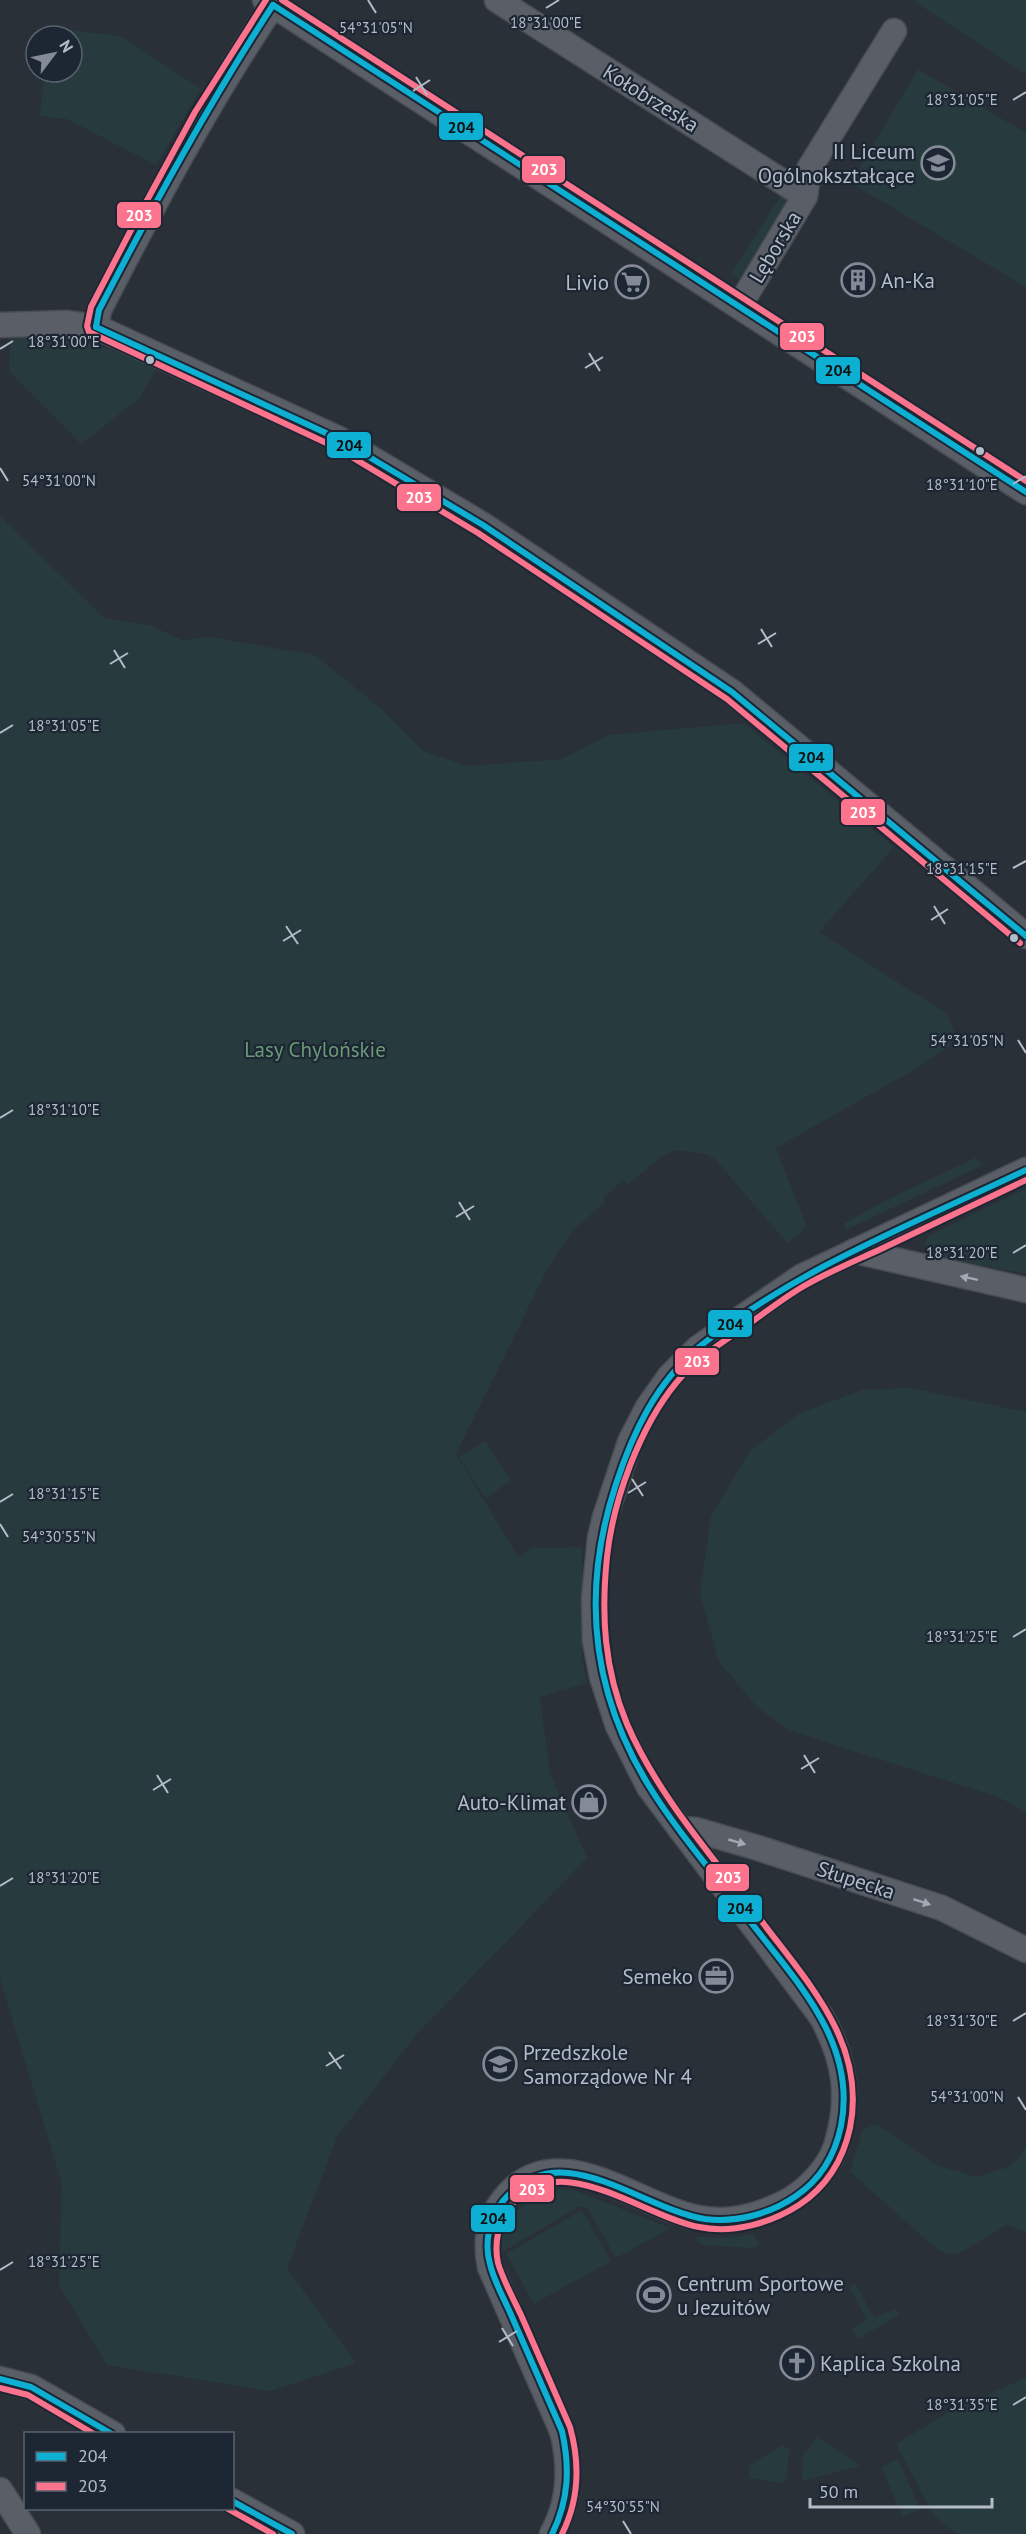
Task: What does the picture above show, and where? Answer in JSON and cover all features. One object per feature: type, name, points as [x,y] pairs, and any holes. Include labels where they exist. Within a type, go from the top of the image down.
[{"type":"street","name":"Kołobrzeska","points":[[497,0],[805,196]]},
{"type":"street","points":[[96,327],[99,310],[168,175],[269,3],[740,305],[1026,492]]},
{"type":"street","name":"Lęborska","points":[[740,305],[805,196],[809,169],[894,31]]},
{"type":"street","points":[[0,325],[66,323],[96,327],[339,439],[483,525],[732,692],[1026,936]]},
{"type":"street","points":[[552,2534],[565,2498],[567,2458],[562,2431],[490,2267],[486,2247],[489,2231],[502,2201],[511,2191],[533,2176],[565,2169],[583,2174],[679,2214],[701,2219],[746,2218],[791,2199],[809,2185],[833,2155],[845,2113],[846,2097],[841,2058],[821,2016],[649,1787],[632,1757],[609,1702],[597,1650],[594,1598],[600,1538],[616,1480],[630,1442],[648,1407],[680,1365],[715,1335],[788,1285],[1026,1170]]},
{"type":"street","points":[[855,1251],[1026,1290]]},
{"type":"street","name":"Słupecka","points":[[680,1829],[696,1830],[755,1847],[942,1908],[1026,1950]]},
{"type":"street","points":[[0,2379],[31,2387],[111,2432]]},
{"type":"street","points":[[0,2490],[28,2534]]},
{"type":"street","points":[[234,2502],[292,2534]]},
{"type":"green space","points":[[913,0],[1026,0],[1026,74],[921,6]]},
{"type":"green space","points":[[84,32],[121,36],[201,89],[156,165],[67,119],[40,116],[43,84],[84,84]]},
{"type":"green space","points":[[918,69],[1026,133],[1026,287],[851,183]]},
{"type":"green space","points":[[782,194],[786,204],[784,214],[739,279],[731,273]]},
{"type":"green space","points":[[35,337],[83,342],[125,355],[156,369],[140,398],[81,444],[9,371],[10,339]]},
{"type":"green space","name":"Lasy Chylońskie","points":[[0,516],[104,618],[150,625],[182,640],[209,637],[315,655],[380,708],[423,751],[468,766],[562,759],[609,735],[744,723],[894,847],[819,932],[947,1014],[956,1036],[949,1046],[917,1068],[776,1148],[807,1227],[787,1243],[714,1158],[705,1154],[676,1150],[662,1156],[628,1185],[623,1180],[603,1198],[605,1202],[572,1231],[548,1268],[456,1454],[518,1557],[532,1548],[582,1547],[582,1659],[587,1683],[540,1697],[550,1773],[587,1858],[417,2034],[337,2137],[287,2268],[356,2363],[270,2391],[107,2365],[59,2285],[62,2184],[0,1979]]},
{"type":"green space","points":[[975,1158],[985,1164],[846,1230],[844,1223],[892,1197]]},
{"type":"green space","points":[[1026,1189],[1026,1274],[934,1256],[929,1253],[925,1241],[928,1236]]},
{"type":"green space","points":[[910,1388],[1026,1412],[1026,1812],[998,1797],[791,1731],[758,1708],[719,1662],[700,1594],[711,1516],[750,1451],[800,1413],[862,1390]]},
{"type":"green space","points":[[485,1441],[511,1481],[485,1498],[459,1457]]},
{"type":"green space","points":[[877,2124],[936,2165],[977,2177],[1011,2166],[1026,2147],[1026,2232],[1007,2225],[956,2255],[939,2251],[850,2172],[863,2129]]},
{"type":"green space","points":[[555,2188],[576,2191],[671,2228],[616,2258],[587,2208],[580,2206],[502,2252],[504,2230],[516,2211],[535,2197]]},
{"type":"green space","points":[[582,2210],[611,2261],[534,2304],[506,2254]]},
{"type":"green space","points":[[753,2234],[759,2244],[754,2248],[702,2245],[694,2237],[729,2238]]},
{"type":"green space","points":[[855,2283],[874,2318],[895,2309],[900,2314],[858,2339],[852,2329],[867,2320],[849,2286]]},
{"type":"green space","points":[[1026,2379],[1026,2534],[957,2534],[934,2516],[896,2444],[950,2411]]},
{"type":"green space","points":[[816,2436],[860,2466],[802,2481],[803,2454],[809,2449]]},
{"type":"green space","points":[[783,2445],[790,2450],[785,2483],[749,2478],[750,2465]]},
{"type":"green space","points":[[898,2459],[920,2509],[903,2517],[881,2467]]},
{"type":"transit line","name":"203","points":[[266,0],[195,112],[132,228],[91,307],[87,326],[89,332],[335,447],[478,533],[727,699],[1020,943]]},
{"type":"transit line","name":"203","points":[[282,0],[1026,481]]},
{"type":"transit line","name":"204","points":[[273,5],[1026,492]]},
{"type":"transit line","name":"204","points":[[96,327],[99,310],[161,194],[226,79],[273,5]]},
{"type":"transit line","name":"204","points":[[96,327],[339,439],[483,525],[732,692],[1026,936]]},
{"type":"transit line","name":"204","points":[[552,2534],[565,2496],[567,2470],[565,2444],[562,2431],[492,2271],[488,2256],[488,2240],[491,2223],[498,2208],[525,2182],[549,2173],[574,2174],[601,2180],[680,2213],[705,2219],[729,2220],[752,2216],[775,2208],[796,2196],[820,2174],[835,2147],[841,2126],[844,2095],[840,2066],[831,2039],[818,2012],[660,1803],[629,1750],[614,1713],[603,1676],[597,1639],[596,1601],[598,1562],[605,1523],[616,1484],[638,1427],[658,1392],[670,1376],[699,1347],[736,1319],[816,1271],[857,1249],[1026,1170]]},
{"type":"transit line","name":"203","points":[[562,2534],[575,2495],[576,2468],[573,2441],[570,2427],[498,2263],[496,2249],[498,2234],[509,2208],[529,2190],[551,2182],[575,2183],[600,2189],[699,2227],[725,2229],[764,2222],[809,2198],[832,2172],[847,2140],[853,2097],[850,2068],[829,2015],[814,1990],[670,1801],[640,1751],[619,1703],[606,1642],[604,1600],[610,1535],[622,1488],[640,1442],[663,1401],[684,1374],[710,1351],[783,1299],[813,1281],[1026,1180]]},
{"type":"transit line","name":"204","points":[[0,2379],[31,2387],[109,2432]]},
{"type":"transit line","name":"203","points":[[0,2388],[28,2395],[91,2432]]},
{"type":"transit line","name":"204","points":[[234,2502],[292,2534]]},
{"type":"transit line","name":"203","points":[[230,2510],[273,2534]]},
{"type":"place","name":"II Liceum Ogólnokształcące","points":[[938,163]]},
{"type":"place","name":"An-Ka","points":[[858,280]]},
{"type":"place","name":"Livio","points":[[632,282]]},
{"type":"place","name":"Auto-Klimat","points":[[589,1802]]},
{"type":"place","name":"Semeko","points":[[716,1976]]},
{"type":"place","name":"Przedszkole Samorządowe Nr 4","points":[[500,2064]]},
{"type":"place","name":"Centrum Sportowe u Jezuitów","points":[[654,2295]]},
{"type":"place","name":"Kaplica Szkolna","points":[[797,2363]]}]
